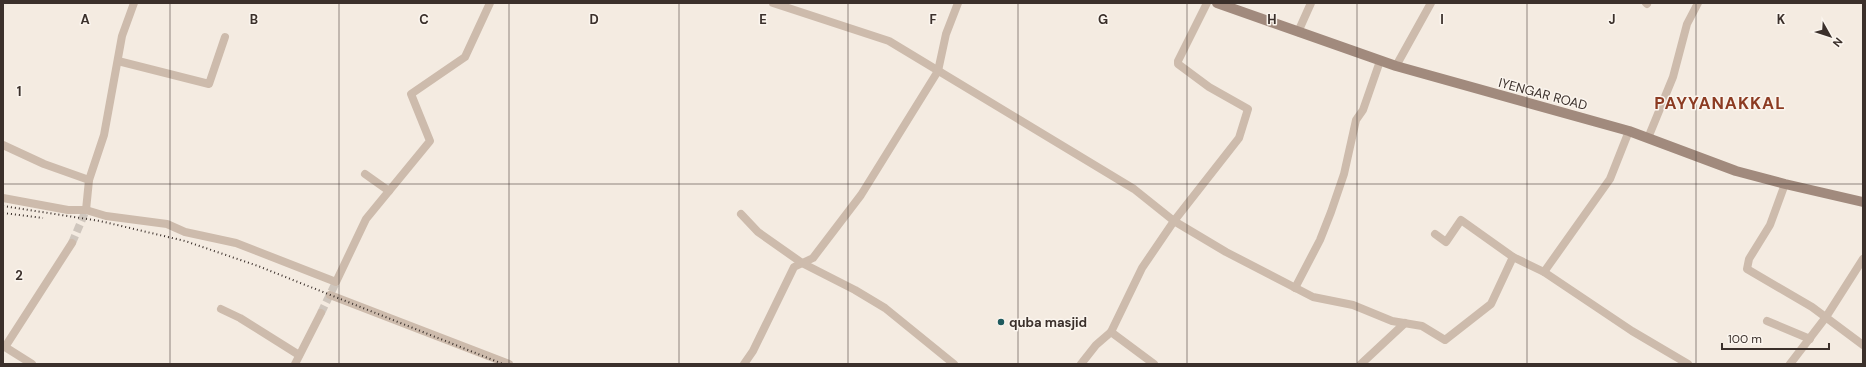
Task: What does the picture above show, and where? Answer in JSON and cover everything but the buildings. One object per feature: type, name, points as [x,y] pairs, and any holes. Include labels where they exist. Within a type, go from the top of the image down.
[{"type":"main road","name":"IYENGAR ROAD","points":[[1218,3],[1380,61],[1628,131],[1736,171],[1863,202]]},
{"type":"street","points":[[86,210],[89,180],[104,136],[122,36],[134,3]]},
{"type":"street","points":[[3,198],[68,210],[86,210],[106,216],[167,224],[185,232],[236,243],[336,282],[366,219],[430,141],[411,94],[465,57],[490,3]]},
{"type":"street","points":[[773,3],[889,41],[1134,189],[1174,221],[1226,252],[1313,297],[1353,305],[1392,320],[1422,326],[1445,340],[1491,304],[1513,257]]},
{"type":"street","points":[[744,364],[753,351],[794,267],[813,258],[861,194],[938,71],[946,34],[958,3]]},
{"type":"street","points":[[1081,364],[1096,344],[1111,332],[1142,268],[1174,221],[1239,138],[1248,109],[1209,87],[1178,64],[1178,61],[1207,3]]},
{"type":"street","points":[[1298,32],[1310,3]]},
{"type":"street","points":[[1396,66],[1431,3]]},
{"type":"street","points":[[1648,138],[1673,77],[1687,24],[1698,3]]},
{"type":"street","points":[[118,61],[209,84],[226,37]]},
{"type":"street","points":[[1296,288],[1320,240],[1331,212],[1344,174],[1356,120],[1363,110],[1380,61]]},
{"type":"street","points":[[1544,272],[1610,179],[1628,131]]},
{"type":"street","points":[[3,145],[44,164],[89,180]]},
{"type":"street","points":[[365,174],[389,191]]},
{"type":"street","points":[[1785,184],[1770,225],[1749,259],[1747,269],[1826,317],[1863,345]]},
{"type":"street","points":[[741,214],[758,232],[802,264],[855,290],[885,308],[954,364]]},
{"type":"street","points":[[1435,234],[1446,242],[1461,220],[1513,257],[1544,272],[1632,331],[1688,364]]},
{"type":"street","points":[[32,364],[4,347],[72,243]]},
{"type":"street","points":[[1790,364],[1826,317],[1863,259]]},
{"type":"street","points":[[330,295],[509,364]]},
{"type":"street","points":[[221,309],[240,318],[299,356]]},
{"type":"street","points":[[295,364],[321,313]]},
{"type":"street","points":[[1767,321],[1810,339]]},
{"type":"street","points":[[1361,364],[1405,323]]},
{"type":"street","points":[[1111,332],[1154,364]]},
{"type":"tunnel","points":[[72,243],[86,210]]},
{"type":"tunnel","points":[[321,313],[336,282]]},
{"type":"railway","points":[[3,206],[100,221],[185,241],[258,266],[503,364]]},
{"type":"railway","points":[[3,213],[43,218]]},
{"type":"place","name":"quba masjid","points":[[1001,322]]},
{"type":"district","name":"PAYYANAKKAL","points":[[1720,103]]}]
